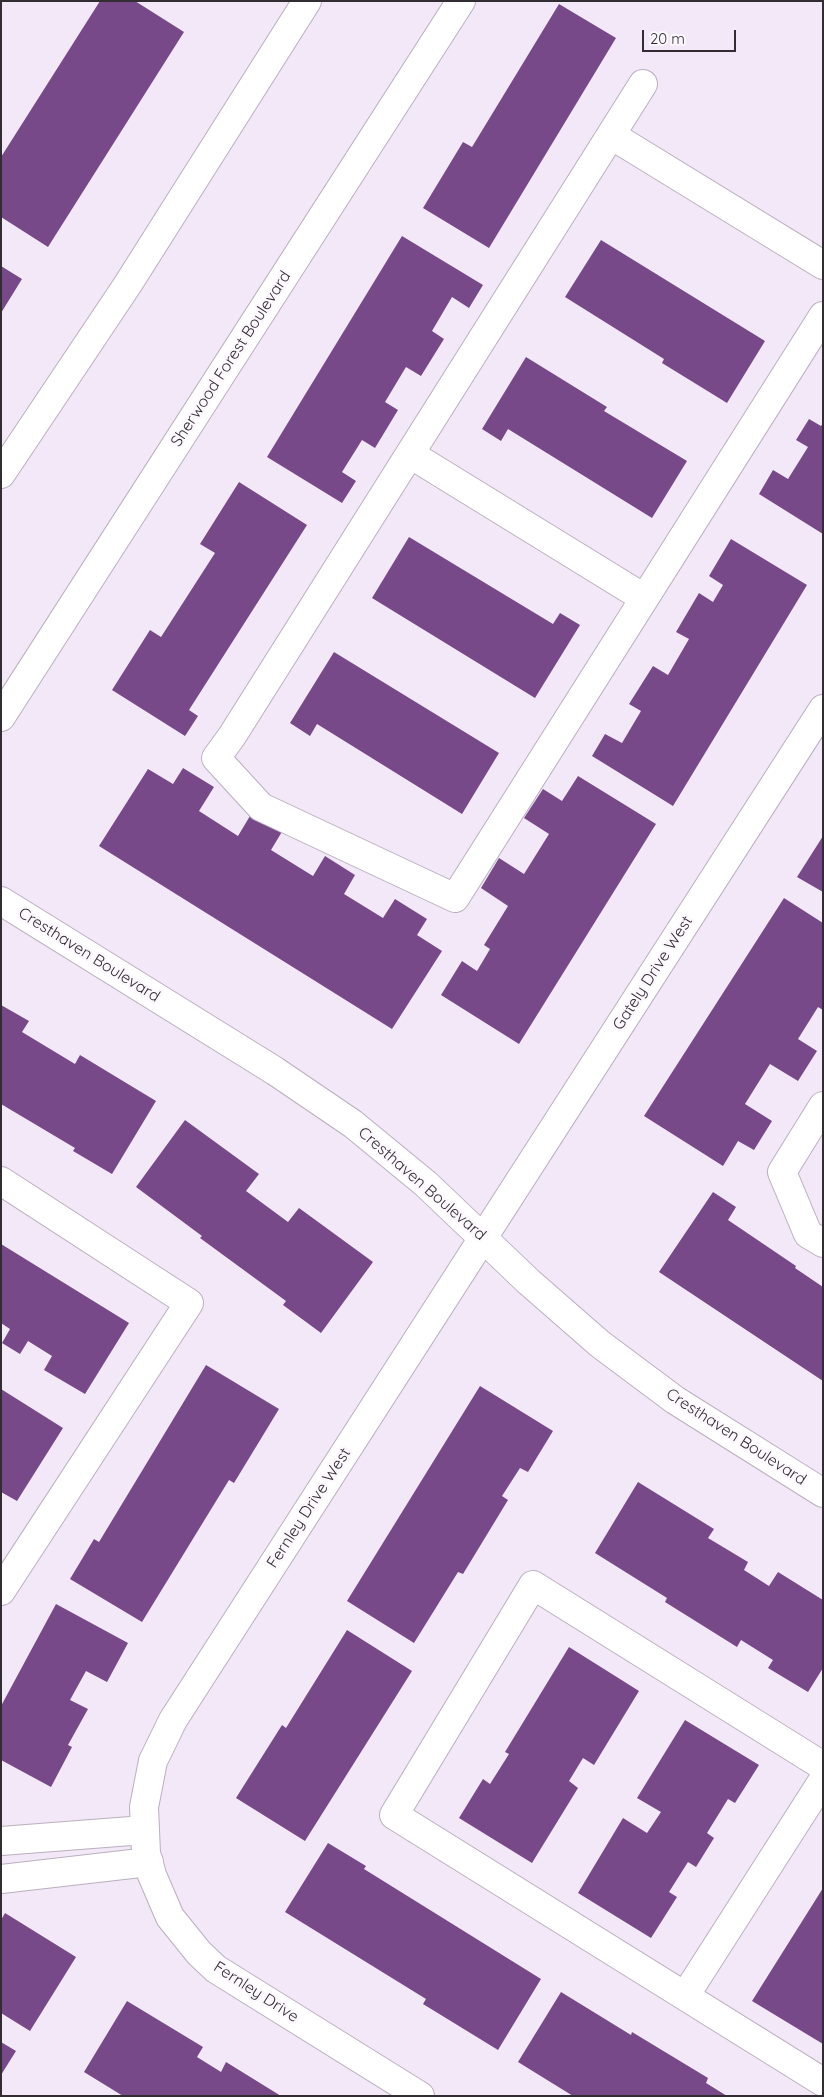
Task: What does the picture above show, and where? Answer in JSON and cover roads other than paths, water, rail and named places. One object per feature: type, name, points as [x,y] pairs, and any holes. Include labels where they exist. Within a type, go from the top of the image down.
[{"type":"street","points":[[1,474],[128,284],[307,1]]},
{"type":"street","name":"Sherwood Forest Boulevard","points":[[1,717],[461,1]]},
{"type":"street","points":[[643,84],[232,736],[216,758],[261,807],[455,898],[823,316]]},
{"type":"street","points":[[611,135],[823,265]]},
{"type":"street","points":[[410,454],[644,598]]},
{"type":"street","name":"Gately Drive West","points":[[484,1237],[823,709]]},
{"type":"street","name":"Cresthaven Boulevard","points":[[1,901],[275,1071],[353,1124],[426,1184],[484,1237],[529,1282],[600,1344],[675,1400],[823,1492]]},
{"type":"street","points":[[823,1106],[782,1172],[808,1234],[823,1243]]},
{"type":"street","points":[[1,1181],[189,1303],[9,1562],[1,1592]]},
{"type":"street","name":"Fernley Drive West","points":[[147,1784],[153,1762],[173,1720],[484,1237]]},
{"type":"street","points":[[823,1766],[533,1585],[394,1815],[823,2082]]},
{"type":"street","points":[[685,1996],[823,1780]]},
{"type":"street","name":"Fernley Drive","points":[[147,1784],[144,1830],[149,1862],[160,1897],[170,1917],[199,1953],[216,1968],[420,2096]]},
{"type":"street","points":[[1,1841],[144,1830]]},
{"type":"street","points":[[1,1879],[149,1862]]}]
